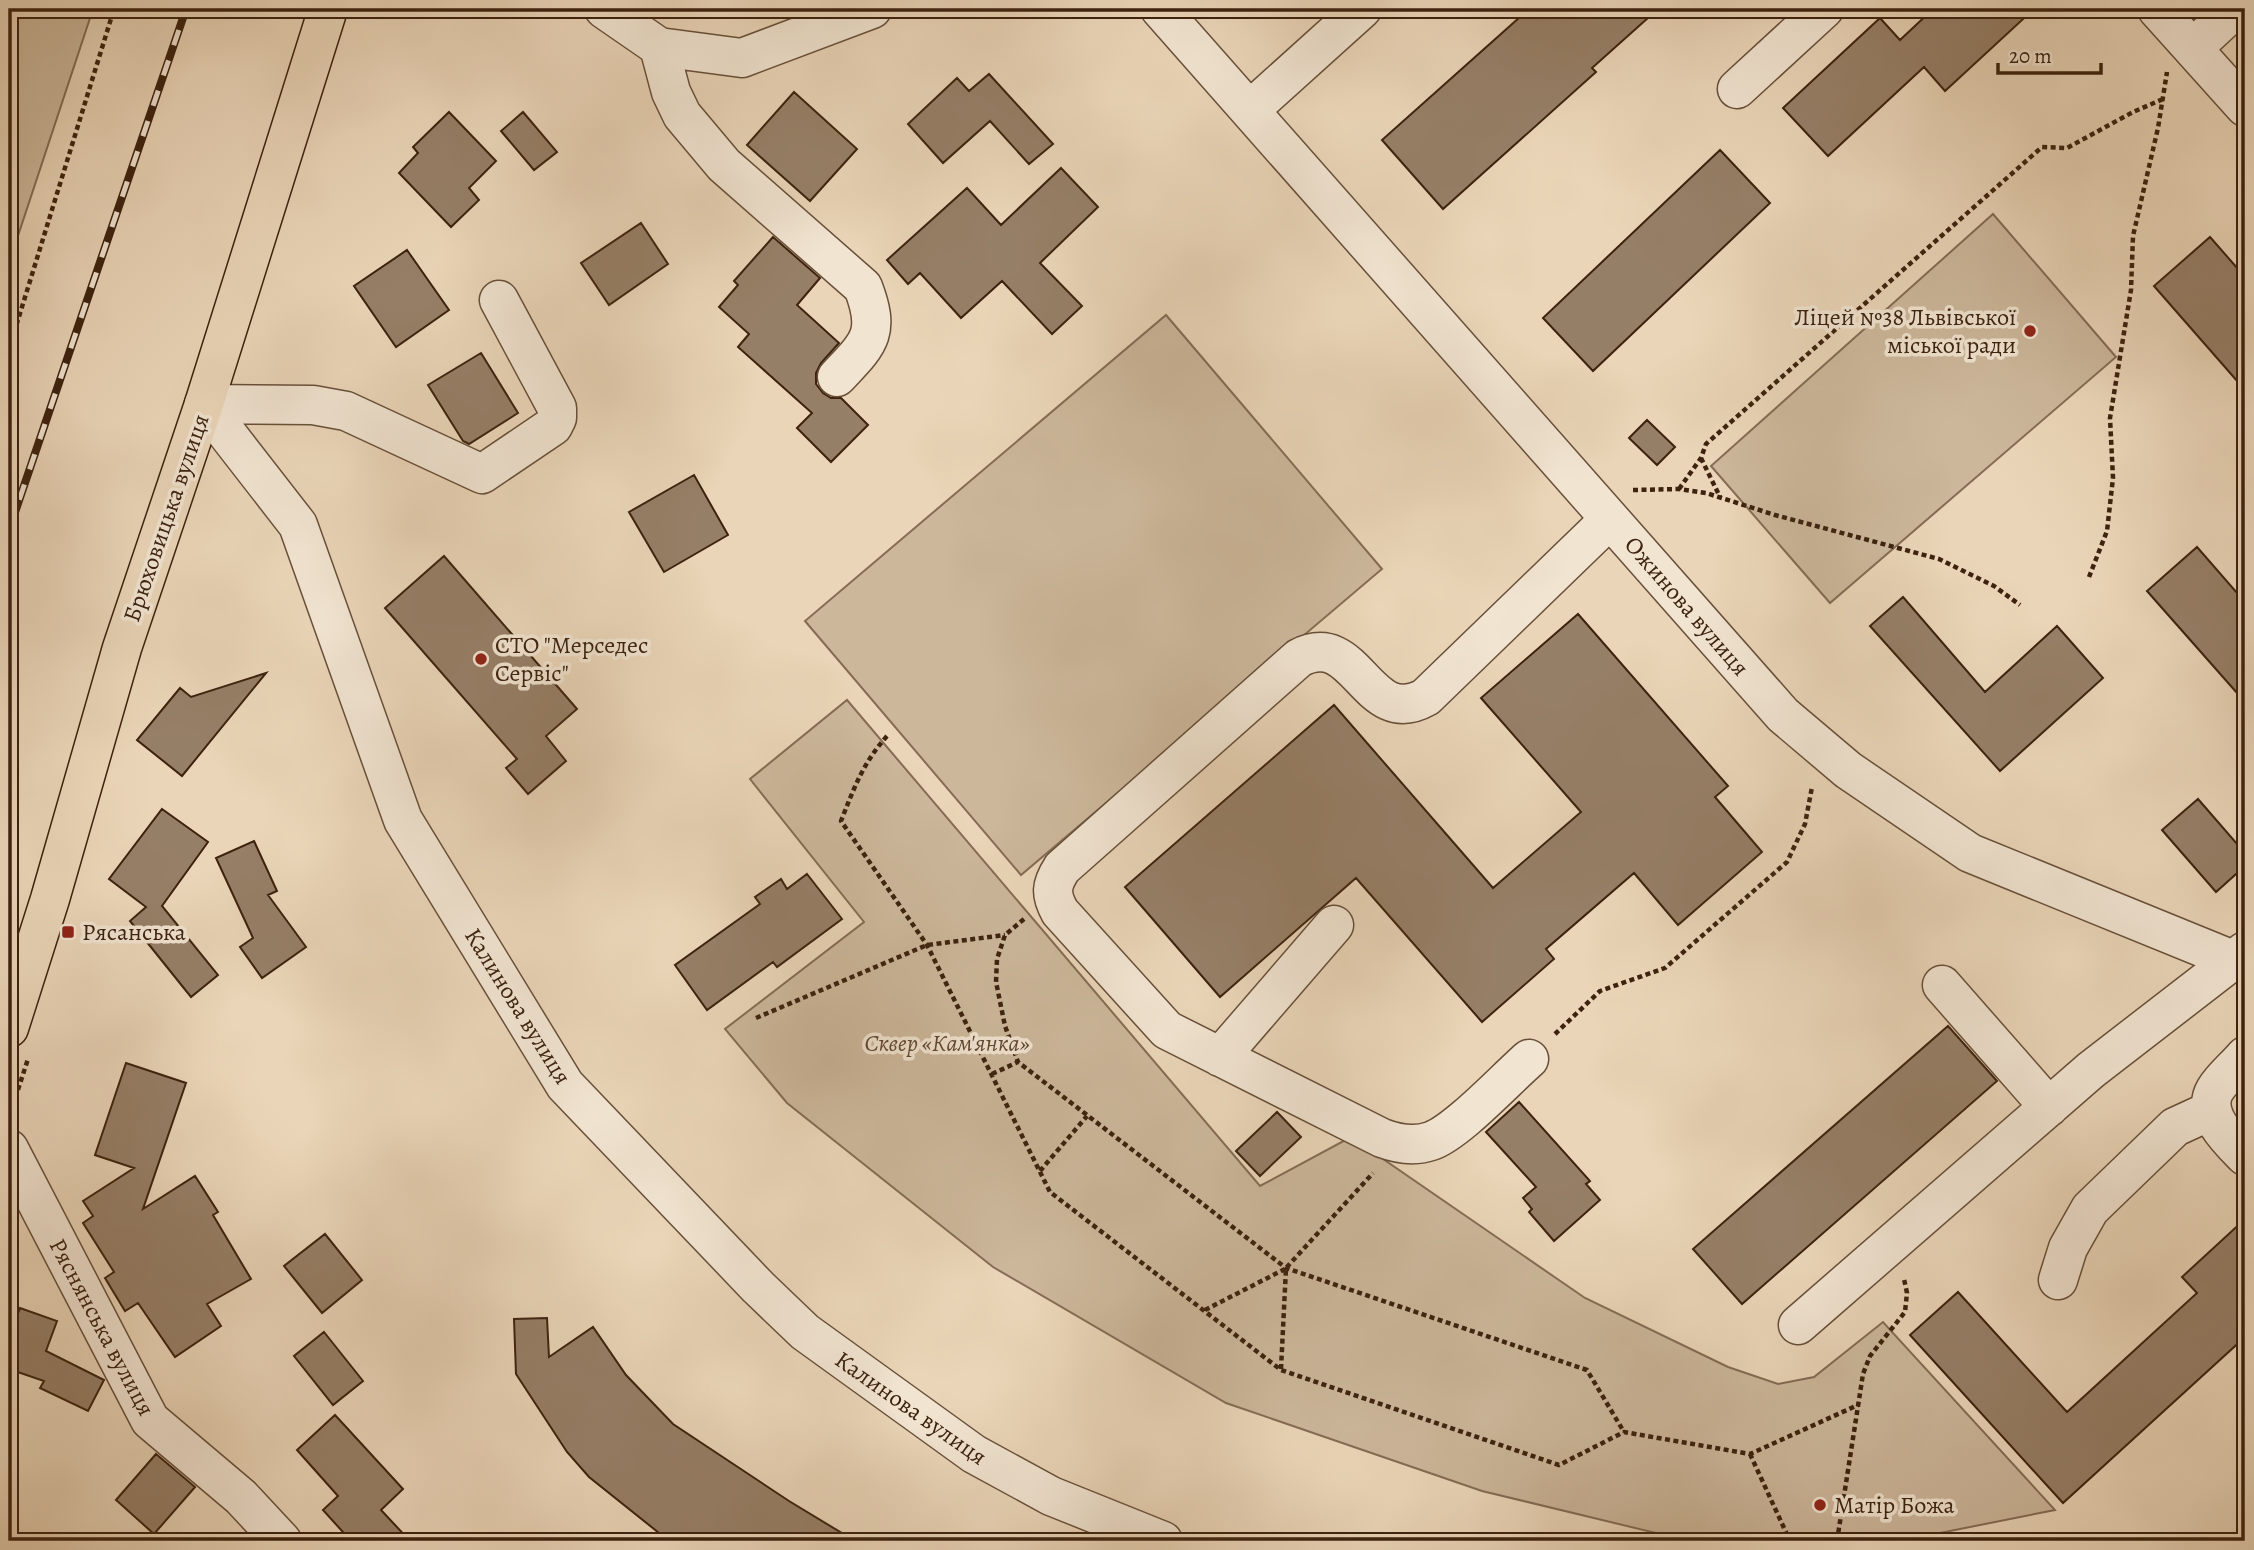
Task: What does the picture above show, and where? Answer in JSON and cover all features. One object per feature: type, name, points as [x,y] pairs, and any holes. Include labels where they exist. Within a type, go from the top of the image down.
[{"type":"main road","name":"Брюховицька вулиця","points":[[9,1028],[50,899],[122,648],[204,404],[328,9]]},
{"type":"street","points":[[604,9],[659,47],[742,58],[833,16],[872,9]]},
{"type":"street","name":"Ожинова вулиця","points":[[1160,9],[1783,715],[1848,770],[1970,853],[2239,956]]},
{"type":"street","points":[[1250,110],[1362,9]]},
{"type":"street","points":[[1737,89],[1824,9]]},
{"type":"street","points":[[2157,9],[2180,57],[2245,107]]},
{"type":"street","points":[[2180,57],[2235,9]]},
{"type":"street","points":[[659,47],[671,92],[682,115],[724,165],[863,287],[872,310],[870,337],[866,346],[838,377]]},
{"type":"street","points":[[204,404],[313,405],[346,411],[482,474],[553,426],[557,418],[557,408],[499,300]]},
{"type":"street","name":"Калинова вулиця","points":[[204,404],[298,525],[403,820],[565,1085],[758,1287],[805,1332],[974,1454],[1051,1496],[1163,1541]]},
{"type":"street","points":[[1529,1059],[1441,1136],[1418,1144],[1399,1144],[1382,1138],[1167,1030],[1060,912],[1052,898],[1053,881],[1062,868],[1299,658],[1312,651],[1327,651],[1340,658],[1383,698],[1397,705],[1413,704],[1426,697],[1599,506]]},
{"type":"street","points":[[1220,1057],[1334,925]]},
{"type":"street","points":[[1798,1325],[2091,1070],[2239,956]]},
{"type":"street","points":[[1942,985],[2049,1107]]},
{"type":"street","points":[[2245,1056],[2214,1091],[2212,1110],[2221,1130],[2245,1156]]},
{"type":"street","points":[[2058,1280],[2068,1248],[2090,1209],[2175,1127],[2212,1110]]},
{"type":"street","name":"Ряснянська вулиця","points":[[9,1149],[150,1420],[241,1497],[282,1541]]},
{"type":"path","points":[[9,349],[114,9]]},
{"type":"path","points":[[2090,577],[2106,531],[2113,478],[2110,418],[2131,290],[2133,236],[2163,99],[2180,57]]},
{"type":"path","points":[[1679,489],[1701,458],[1706,444],[2042,147],[2067,148],[2163,99]]},
{"type":"path","points":[[1701,458],[1721,498]]},
{"type":"path","points":[[1599,506],[1679,489],[1721,498],[1939,559],[1994,586],[2020,605]]},
{"type":"path","points":[[887,736],[869,756],[841,821],[928,945],[1050,1192],[1280,1370],[1559,1465],[1624,1432],[1750,1454],[1858,1405]]},
{"type":"path","points":[[1529,1059],[1600,991],[1665,968],[1787,862],[1805,824],[1819,745]]},
{"type":"path","points":[[756,1018],[928,945],[1005,934],[1052,898]]},
{"type":"path","points":[[1005,934],[996,982],[1005,1026],[1018,1062],[1286,1268],[1587,1370],[1624,1432]]},
{"type":"path","points":[[992,1074],[1018,1062]]},
{"type":"path","points":[[1040,1171],[1087,1116]]},
{"type":"path","points":[[1205,1310],[1286,1268],[1399,1144]]},
{"type":"path","points":[[1837,1541],[1866,1364],[1905,1312],[1907,1293],[1894,1241]]},
{"type":"path","points":[[1280,1370],[1286,1268]]},
{"type":"path","points":[[1750,1454],[1790,1541]]},
{"type":"green space","points":[[9,9],[93,9],[9,263]]},
{"type":"green space","points":[[1993,214],[2116,357],[1830,603],[1711,466]]},
{"type":"green space","points":[[1166,315],[1382,569],[1021,875],[805,621]]},
{"type":"green space","name":"Сквер «Кам'янка»","points":[[847,700],[1260,1186],[1351,1137],[1585,1298],[1728,1367],[1778,1384],[1814,1377],[1883,1322],[2055,1510],[1900,1541],[1689,1541],[1482,1491],[1226,1403],[993,1267],[787,1103],[725,1029],[864,922],[750,779]]},
{"type":"building","points":[[1529,9],[1658,9],[1592,68],[1596,72],[1443,209],[1382,140]]},
{"type":"building","points":[[1933,9],[2034,9],[1945,91],[1924,67],[1828,156],[1783,108],[1880,18],[1900,40]]},
{"type":"building","points":[[989,74],[1053,144],[1029,164],[990,121],[943,163],[908,124],[957,78],[969,91]]},
{"type":"building","points":[[794,92],[857,149],[810,201],[747,145]]},
{"type":"building","points":[[449,112],[496,161],[469,188],[479,200],[451,227],[399,173],[418,153],[413,147]]},
{"type":"building","points":[[523,112],[557,152],[534,170],[501,131]]},
{"type":"building","points":[[1720,150],[1770,203],[1593,371],[1543,318]]},
{"type":"building","points":[[1061,168],[1098,207],[1040,263],[1082,306],[1052,334],[1002,281],[961,318],[920,273],[908,284],[887,260],[967,188],[1001,225]]},
{"type":"building","points":[[641,223],[668,264],[609,305],[581,263]]},
{"type":"building","points":[[773,237],[820,278],[797,305],[839,343],[821,363],[816,373],[816,384],[831,398],[841,398],[868,425],[831,462],[797,428],[812,413],[738,347],[749,334],[719,307],[738,285],[734,281]]},
{"type":"building","points":[[2210,237],[2245,277],[2245,390],[2154,286]]},
{"type":"building","points":[[407,250],[449,310],[396,347],[354,286]]},
{"type":"building","points":[[481,353],[518,413],[469,444],[463,441],[428,385]]},
{"type":"building","points":[[1647,420],[1675,447],[1657,465],[1629,438]]},
{"type":"building","points":[[694,475],[728,535],[664,572],[629,512]]},
{"type":"building","points":[[2197,547],[2245,602],[2245,702],[2147,591]]},
{"type":"building","name":"СТО \"Мерседес Сервіс\"","points":[[444,556],[577,709],[546,736],[566,761],[528,794],[506,768],[517,759],[385,608]]},
{"type":"building","points":[[1903,597],[1985,692],[2057,626],[2103,678],[2000,771],[1870,626]]},
{"type":"building","points":[[1578,614],[1728,786],[1715,797],[1762,852],[1678,925],[1634,873],[1546,949],[1554,959],[1482,1022],[1356,878],[1220,997],[1125,887],[1334,705],[1493,888],[1581,812],[1481,698]]},
{"type":"building","points":[[266,673],[182,776],[137,740],[180,688],[191,697]]},
{"type":"building","points":[[2198,799],[2245,853],[2245,866],[2216,892],[2162,830]]},
{"type":"building","points":[[162,809],[208,842],[162,906],[218,975],[191,997],[130,921],[146,907],[109,879]]},
{"type":"building","points":[[254,841],[277,891],[268,895],[306,947],[262,978],[240,947],[253,938],[216,858]]},
{"type":"building","points":[[807,874],[842,919],[777,967],[773,962],[707,1010],[675,965],[760,904],[755,897],[781,879],[787,889]]},
{"type":"building","points":[[1948,1026],[1997,1081],[1742,1304],[1693,1249]]},
{"type":"building","points":[[126,1063],[186,1083],[143,1209],[195,1176],[218,1212],[213,1215],[251,1279],[207,1304],[221,1326],[175,1357],[138,1303],[125,1311],[105,1278],[114,1272],[83,1223],[93,1216],[83,1201],[134,1168],[95,1155]]},
{"type":"building","points":[[1519,1102],[1590,1181],[1586,1184],[1600,1200],[1554,1241],[1529,1212],[1532,1209],[1523,1198],[1536,1187],[1486,1132]]},
{"type":"building","points":[[1277,1112],[1301,1137],[1260,1176],[1236,1151]]},
{"type":"building","points":[[2245,1219],[2245,1337],[2063,1503],[1910,1335],[1958,1292],[2067,1412],[2197,1293],[2182,1277]]},
{"type":"building","points":[[325,1234],[362,1280],[322,1313],[284,1266]]},
{"type":"building","points":[[20,1308],[57,1321],[46,1351],[104,1380],[88,1411],[40,1388],[44,1381],[9,1369],[9,1338]]},
{"type":"building","points":[[547,1318],[549,1357],[593,1327],[626,1375],[673,1424],[855,1541],[669,1541],[589,1477],[567,1452],[516,1374],[514,1319]]},
{"type":"building","points":[[324,1332],[363,1381],[333,1405],[294,1356]]},
{"type":"building","points":[[335,1415],[403,1489],[381,1510],[410,1541],[351,1541],[323,1510],[338,1496],[297,1450]]},
{"type":"building","points":[[156,1454],[195,1487],[154,1534],[116,1500]]},
{"type":"railway","points":[[9,530],[186,9]]},
{"type":"place","name":"Ліцей №38 Львівської міської ради","points":[[2030,331]]},
{"type":"place","name":"СТО \"Мерседес Сервіс\"","points":[[481,659]]},
{"type":"place","name":"Рясанська","points":[[68,932]]},
{"type":"place","name":"Матір Божа","points":[[1820,1505]]}]
